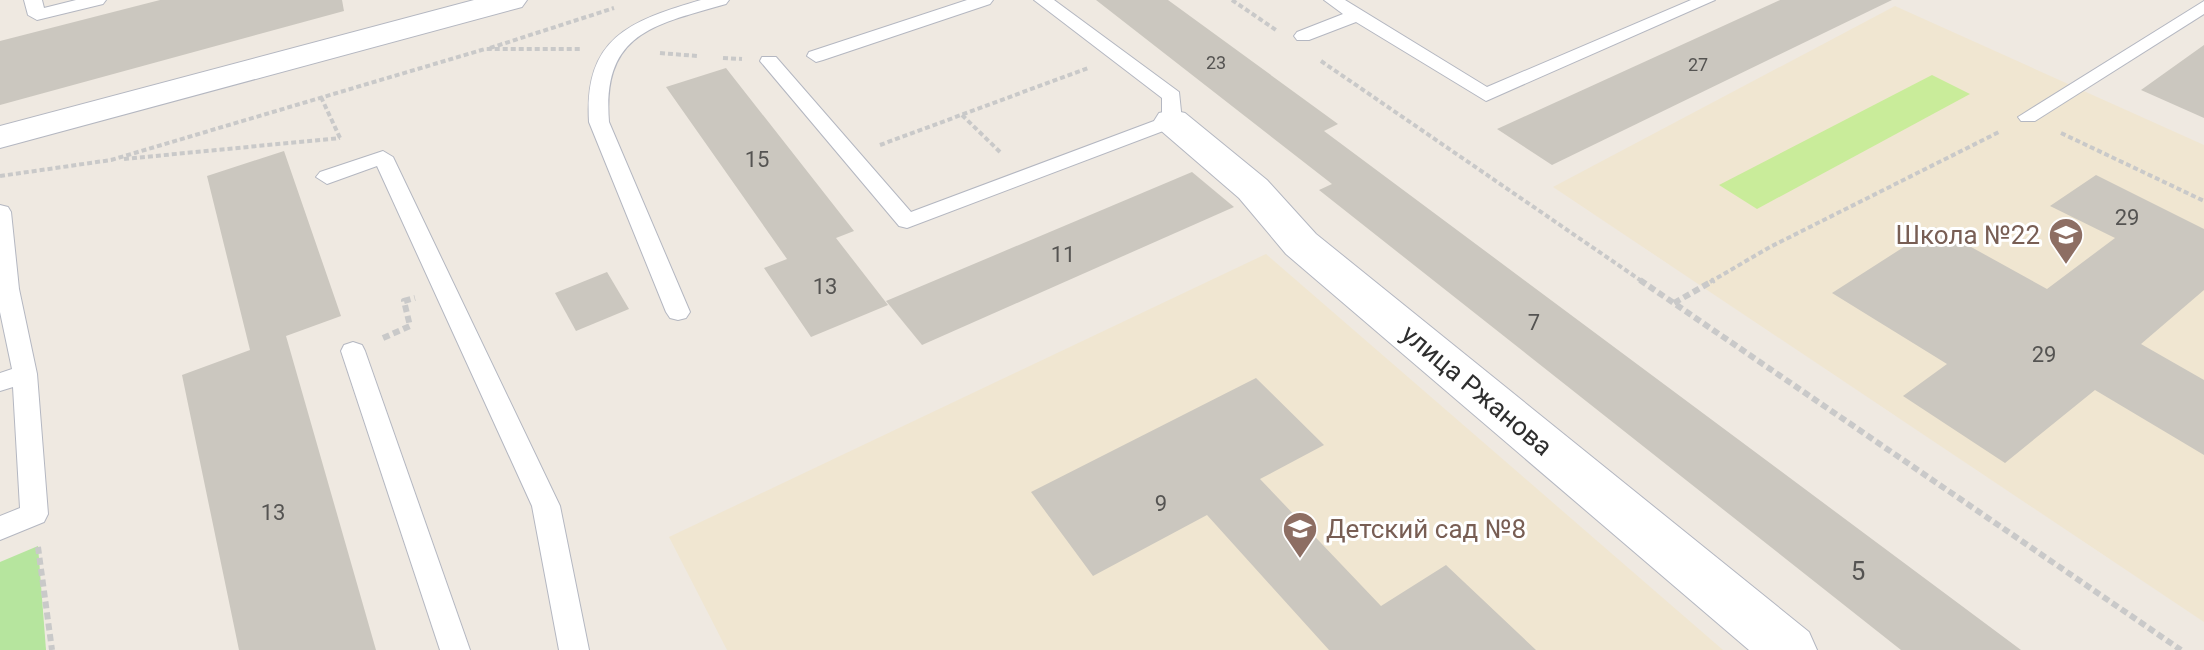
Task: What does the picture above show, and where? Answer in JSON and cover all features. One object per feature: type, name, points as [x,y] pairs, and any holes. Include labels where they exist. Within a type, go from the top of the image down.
[{"type":"street","points":[[0,137],[511,0]]},
{"type":"street","name":"улица Ржанова","points":[[1172,121],[1253,189],[1301,244],[1789,650]]},
{"type":"lane","points":[[33,0],[37,15],[97,0]]},
{"type":"lane","points":[[678,312],[599,122],[595,97],[600,70],[622,38],[671,14],[720,0]]},
{"type":"lane","points":[[816,56],[984,0]]},
{"type":"lane","points":[[769,61],[907,221],[1172,121],[1172,96],[1043,0]]},
{"type":"lane","points":[[1333,0],[1486,95],[1706,0]]},
{"type":"lane","points":[[2028,117],[2204,6]]},
{"type":"lane","points":[[1306,45],[1357,15]]},
{"type":"lane","points":[[327,177],[383,157],[546,506],[574,650]]},
{"type":"lane","points":[[0,212],[3,290],[12,378],[34,514],[0,528]]},
{"type":"lane","points":[[353,351],[455,650]]},
{"type":"path","points":[[1232,0],[1284,36]]},
{"type":"path","points":[[111,160],[626,4]]},
{"type":"path","points":[[1306,45],[1674,303],[2181,650]]},
{"type":"path","points":[[485,49],[614,50],[697,56]]},
{"type":"path","points":[[851,155],[1119,57]]},
{"type":"path","points":[[321,97],[355,167]]},
{"type":"path","points":[[962,115],[1025,177]]},
{"type":"path","points":[[1674,303],[1770,247],[2028,117],[2204,201]]},
{"type":"path","points":[[0,176],[111,160],[340,138]]},
{"type":"path","points":[[404,301],[410,326]]},
{"type":"path","points":[[38,546],[52,650]]},
{"type":"shaded area","points":[[1895,6],[2204,145],[2204,622],[1553,187]]},
{"type":"shaded area","points":[[1266,254],[1723,650],[727,650],[669,537]]},
{"type":"green space","points":[[1932,75],[1970,94],[1757,209],[1719,185]]},
{"type":"green space","points":[[38,546],[46,650],[0,650],[0,562]]},
{"type":"building","points":[[160,0],[342,0],[344,11],[0,105],[0,41]]},
{"type":"building","points":[[1096,0],[1168,0],[1338,124],[1324,131],[2021,650],[1901,650],[1319,190],[1332,184]]},
{"type":"building","points":[[1780,0],[1892,0],[1552,165],[1497,129]]},
{"type":"building","points":[[2204,45],[2204,118],[2141,90]]},
{"type":"building","points":[[726,68],[854,231],[836,238],[888,305],[811,337],[764,268],[787,259],[666,87]]},
{"type":"building","points":[[284,151],[341,316],[286,336],[376,650],[239,650],[182,375],[250,350],[207,176]]},
{"type":"building","points":[[1192,172],[1234,207],[922,345],[886,301]]},
{"type":"building","points":[[2096,175],[2204,229],[2204,290],[2141,344],[2204,380],[2204,455],[2095,390],[2005,463],[1903,396],[1947,364],[1832,293],[1935,227],[2047,289],[2115,238],[2050,206]]},
{"type":"building","points":[[607,272],[629,309],[576,331],[555,293]]},
{"type":"building","points":[[1256,378],[1324,445],[1260,479],[1381,606],[1446,565],[1536,650],[1329,650],[1207,515],[1093,576],[1031,492]]},
{"type":"place","name":"Школа №22","points":[[2066,266]]},
{"type":"place","name":"Детский сад №8","points":[[1300,560]]}]
